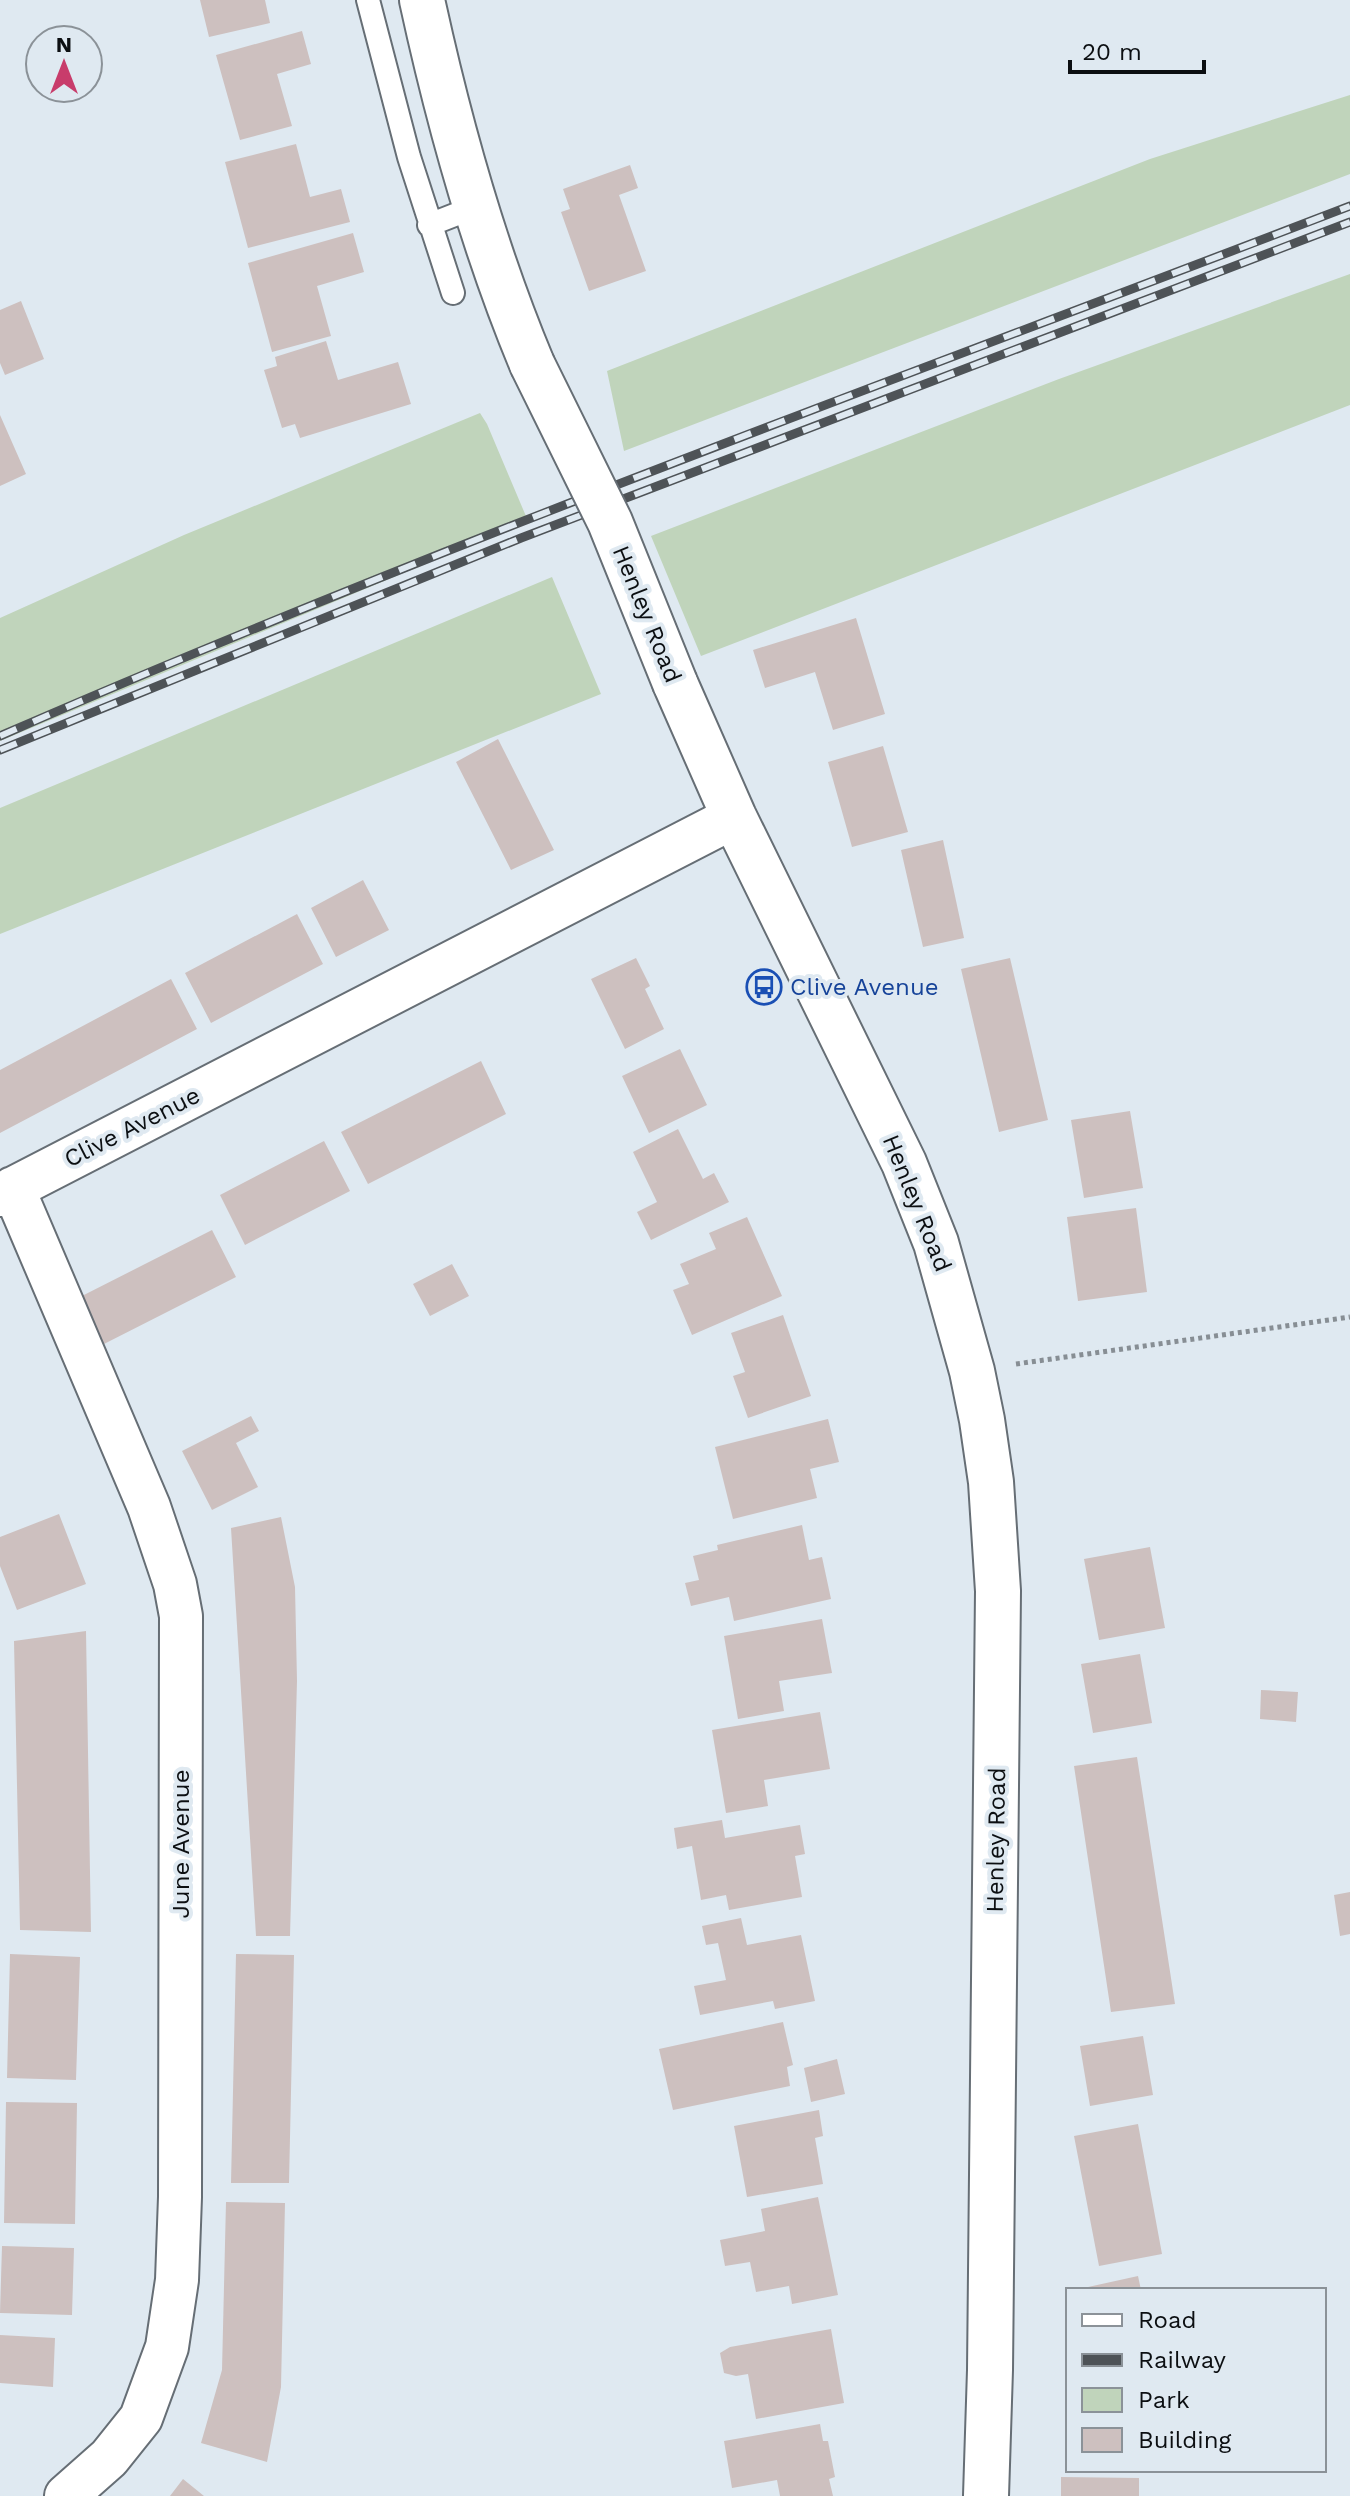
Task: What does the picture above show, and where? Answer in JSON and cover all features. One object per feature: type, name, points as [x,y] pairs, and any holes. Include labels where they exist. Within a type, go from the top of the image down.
[{"type":"street","name":"Henley Road","points":[[422,0],[475,207],[496,272],[532,364],[610,522],[675,683],[734,817],[904,1163],[936,1243],[972,1371],[991,1482],[998,1591],[986,2496]]},
{"type":"street","name":"Clive Avenue","points":[[7,1192],[734,817]]},
{"type":"street","name":"June Avenue","points":[[7,1192],[149,1507],[175,1584],[181,1616],[180,2197],[177,2280],[167,2347],[141,2418],[109,2458],[66,2496]]},
{"type":"lane","points":[[368,0],[429,225],[453,293]]},
{"type":"lane","points":[[429,225],[475,207]]},
{"type":"path","points":[[972,1371],[1127,1346],[1350,1317]]},
{"type":"green space","points":[[1350,95],[1350,174],[624,451],[607,371],[1150,159]]},
{"type":"green space","points":[[1350,274],[1350,405],[701,656],[651,536],[1059,379]]},
{"type":"green space","points":[[480,413],[528,521],[0,741],[0,618],[184,535]]},
{"type":"green space","points":[[552,577],[601,694],[0,934],[0,808]]},
{"type":"building","points":[[200,0],[265,0],[270,23],[209,37]]},
{"type":"building","points":[[302,31],[311,64],[277,74],[292,126],[240,140],[216,55]]},
{"type":"building","points":[[296,144],[310,197],[341,189],[350,222],[248,248],[225,162]]},
{"type":"building","points":[[630,165],[638,188],[619,195],[646,271],[589,291],[561,212],[570,209],[563,189]]},
{"type":"building","points":[[353,233],[364,272],[317,286],[331,336],[272,352],[248,263]]},
{"type":"building","points":[[21,301],[44,359],[5,375],[0,363],[0,310]]},
{"type":"building","points":[[326,341],[338,380],[398,362],[411,404],[300,438],[295,424],[282,428],[264,370],[277,366],[275,357]]},
{"type":"building","points":[[0,415],[26,474],[0,486]]},
{"type":"building","points":[[856,618],[885,714],[833,730],[815,672],[765,688],[753,650]]},
{"type":"building","points":[[498,739],[554,850],[511,870],[456,762]]},
{"type":"building","points":[[883,746],[908,832],[852,847],[828,762]]},
{"type":"building","points":[[943,840],[964,938],[923,947],[901,850]]},
{"type":"building","points":[[363,880],[389,930],[336,957],[311,908]]},
{"type":"building","points":[[297,914],[323,964],[211,1023],[185,973]]},
{"type":"building","points":[[636,958],[650,986],[645,989],[664,1029],[625,1049],[591,979]]},
{"type":"building","points":[[1010,958],[1048,1120],[999,1132],[961,969]]},
{"type":"building","points":[[171,979],[197,1029],[0,1133],[0,1070]]},
{"type":"building","points":[[680,1049],[707,1105],[649,1133],[622,1076]]},
{"type":"building","points":[[481,1061],[506,1114],[368,1184],[341,1132]]},
{"type":"building","points":[[1130,1111],[1143,1188],[1084,1198],[1071,1120]]},
{"type":"building","points":[[678,1129],[703,1179],[714,1173],[729,1202],[651,1240],[637,1212],[657,1202],[633,1152]]},
{"type":"building","points":[[324,1141],[350,1191],[245,1245],[220,1195]]},
{"type":"building","points":[[1136,1208],[1147,1292],[1078,1301],[1067,1217]]},
{"type":"building","points":[[747,1217],[782,1296],[692,1335],[673,1290],[689,1284],[680,1264],[716,1249],[709,1233]]},
{"type":"building","points":[[212,1230],[236,1277],[102,1345],[78,1298]]},
{"type":"building","points":[[452,1264],[469,1296],[430,1316],[413,1284]]},
{"type":"building","points":[[783,1315],[811,1396],[748,1418],[733,1376],[745,1372],[731,1333]]},
{"type":"building","points":[[251,1416],[259,1431],[236,1443],[258,1487],[212,1510],[182,1451]]},
{"type":"building","points":[[828,1419],[839,1462],[810,1469],[817,1498],[733,1519],[715,1447]]},
{"type":"building","points":[[59,1514],[86,1584],[17,1610],[0,1566],[0,1537]]},
{"type":"building","points":[[281,1517],[295,1587],[297,1681],[290,1936],[256,1936],[231,1528]]},
{"type":"building","points":[[802,1525],[809,1560],[822,1557],[831,1599],[734,1621],[729,1597],[691,1606],[685,1583],[699,1580],[693,1556],[718,1550],[717,1545]]},
{"type":"building","points":[[1150,1547],[1165,1628],[1099,1640],[1084,1559]]},
{"type":"building","points":[[822,1619],[832,1673],[779,1681],[784,1711],[738,1719],[724,1636]]},
{"type":"building","points":[[86,1631],[91,1932],[20,1930],[14,1641]]},
{"type":"building","points":[[1140,1654],[1152,1723],[1093,1733],[1081,1664]]},
{"type":"building","points":[[1261,1690],[1298,1692],[1296,1722],[1260,1719]]},
{"type":"building","points":[[820,1712],[830,1769],[764,1780],[768,1806],[726,1813],[712,1730]]},
{"type":"building","points":[[1137,1757],[1175,2004],[1111,2012],[1074,1766]]},
{"type":"building","points":[[722,1820],[725,1838],[800,1825],[805,1854],[795,1856],[802,1897],[729,1910],[726,1895],[701,1900],[692,1846],[677,1849],[674,1828]]},
{"type":"building","points":[[1350,1892],[1350,1934],[1340,1936],[1334,1895]]},
{"type":"building","points":[[741,1918],[747,1945],[801,1935],[815,2001],[775,2009],[773,2001],[700,2015],[694,1986],[726,1980],[718,1943],[706,1945],[702,1926]]},
{"type":"building","points":[[10,1954],[80,1957],[76,2080],[7,2078]]},
{"type":"building","points":[[236,1954],[294,1955],[289,2183],[231,2183]]},
{"type":"building","points":[[783,2022],[793,2065],[787,2067],[790,2086],[673,2110],[659,2049]]},
{"type":"building","points":[[1143,2036],[1153,2095],[1090,2106],[1080,2046]]},
{"type":"building","points":[[837,2059],[845,2094],[811,2102],[804,2068]]},
{"type":"building","points":[[6,2102],[77,2103],[75,2224],[4,2223]]},
{"type":"building","points":[[819,2110],[823,2136],[815,2138],[823,2184],[747,2197],[734,2126]]},
{"type":"building","points":[[1138,2124],[1162,2254],[1099,2266],[1074,2136]]},
{"type":"building","points":[[818,2197],[838,2295],[792,2304],[789,2286],[756,2292],[750,2262],[725,2266],[720,2240],[765,2231],[761,2209]]},
{"type":"building","points":[[226,2202],[285,2203],[281,2387],[267,2462],[201,2443],[222,2370]]},
{"type":"building","points":[[2,2246],[74,2248],[72,2315],[0,2313]]},
{"type":"building","points":[[1138,2276],[1141,2288],[1084,2288]]},
{"type":"building","points":[[831,2329],[844,2403],[756,2419],[748,2374],[736,2376],[724,2373],[720,2353],[730,2347]]},
{"type":"building","points":[[0,2335],[55,2338],[53,2387],[0,2383]]},
{"type":"building","points":[[820,2424],[823,2441],[828,2441],[835,2477],[829,2479],[833,2496],[780,2496],[777,2480],[732,2488],[724,2441]]},
{"type":"building","points":[[1061,2477],[1139,2478],[1139,2496],[1061,2496]]},
{"type":"building","points":[[183,2479],[204,2496],[170,2496]]},
{"type":"railway","points":[[0,736],[503,529],[1350,206]]},
{"type":"railway","points":[[0,750],[521,538],[1350,222]]},
{"type":"place","name":"Clive Avenue","points":[[764,987]]}]
